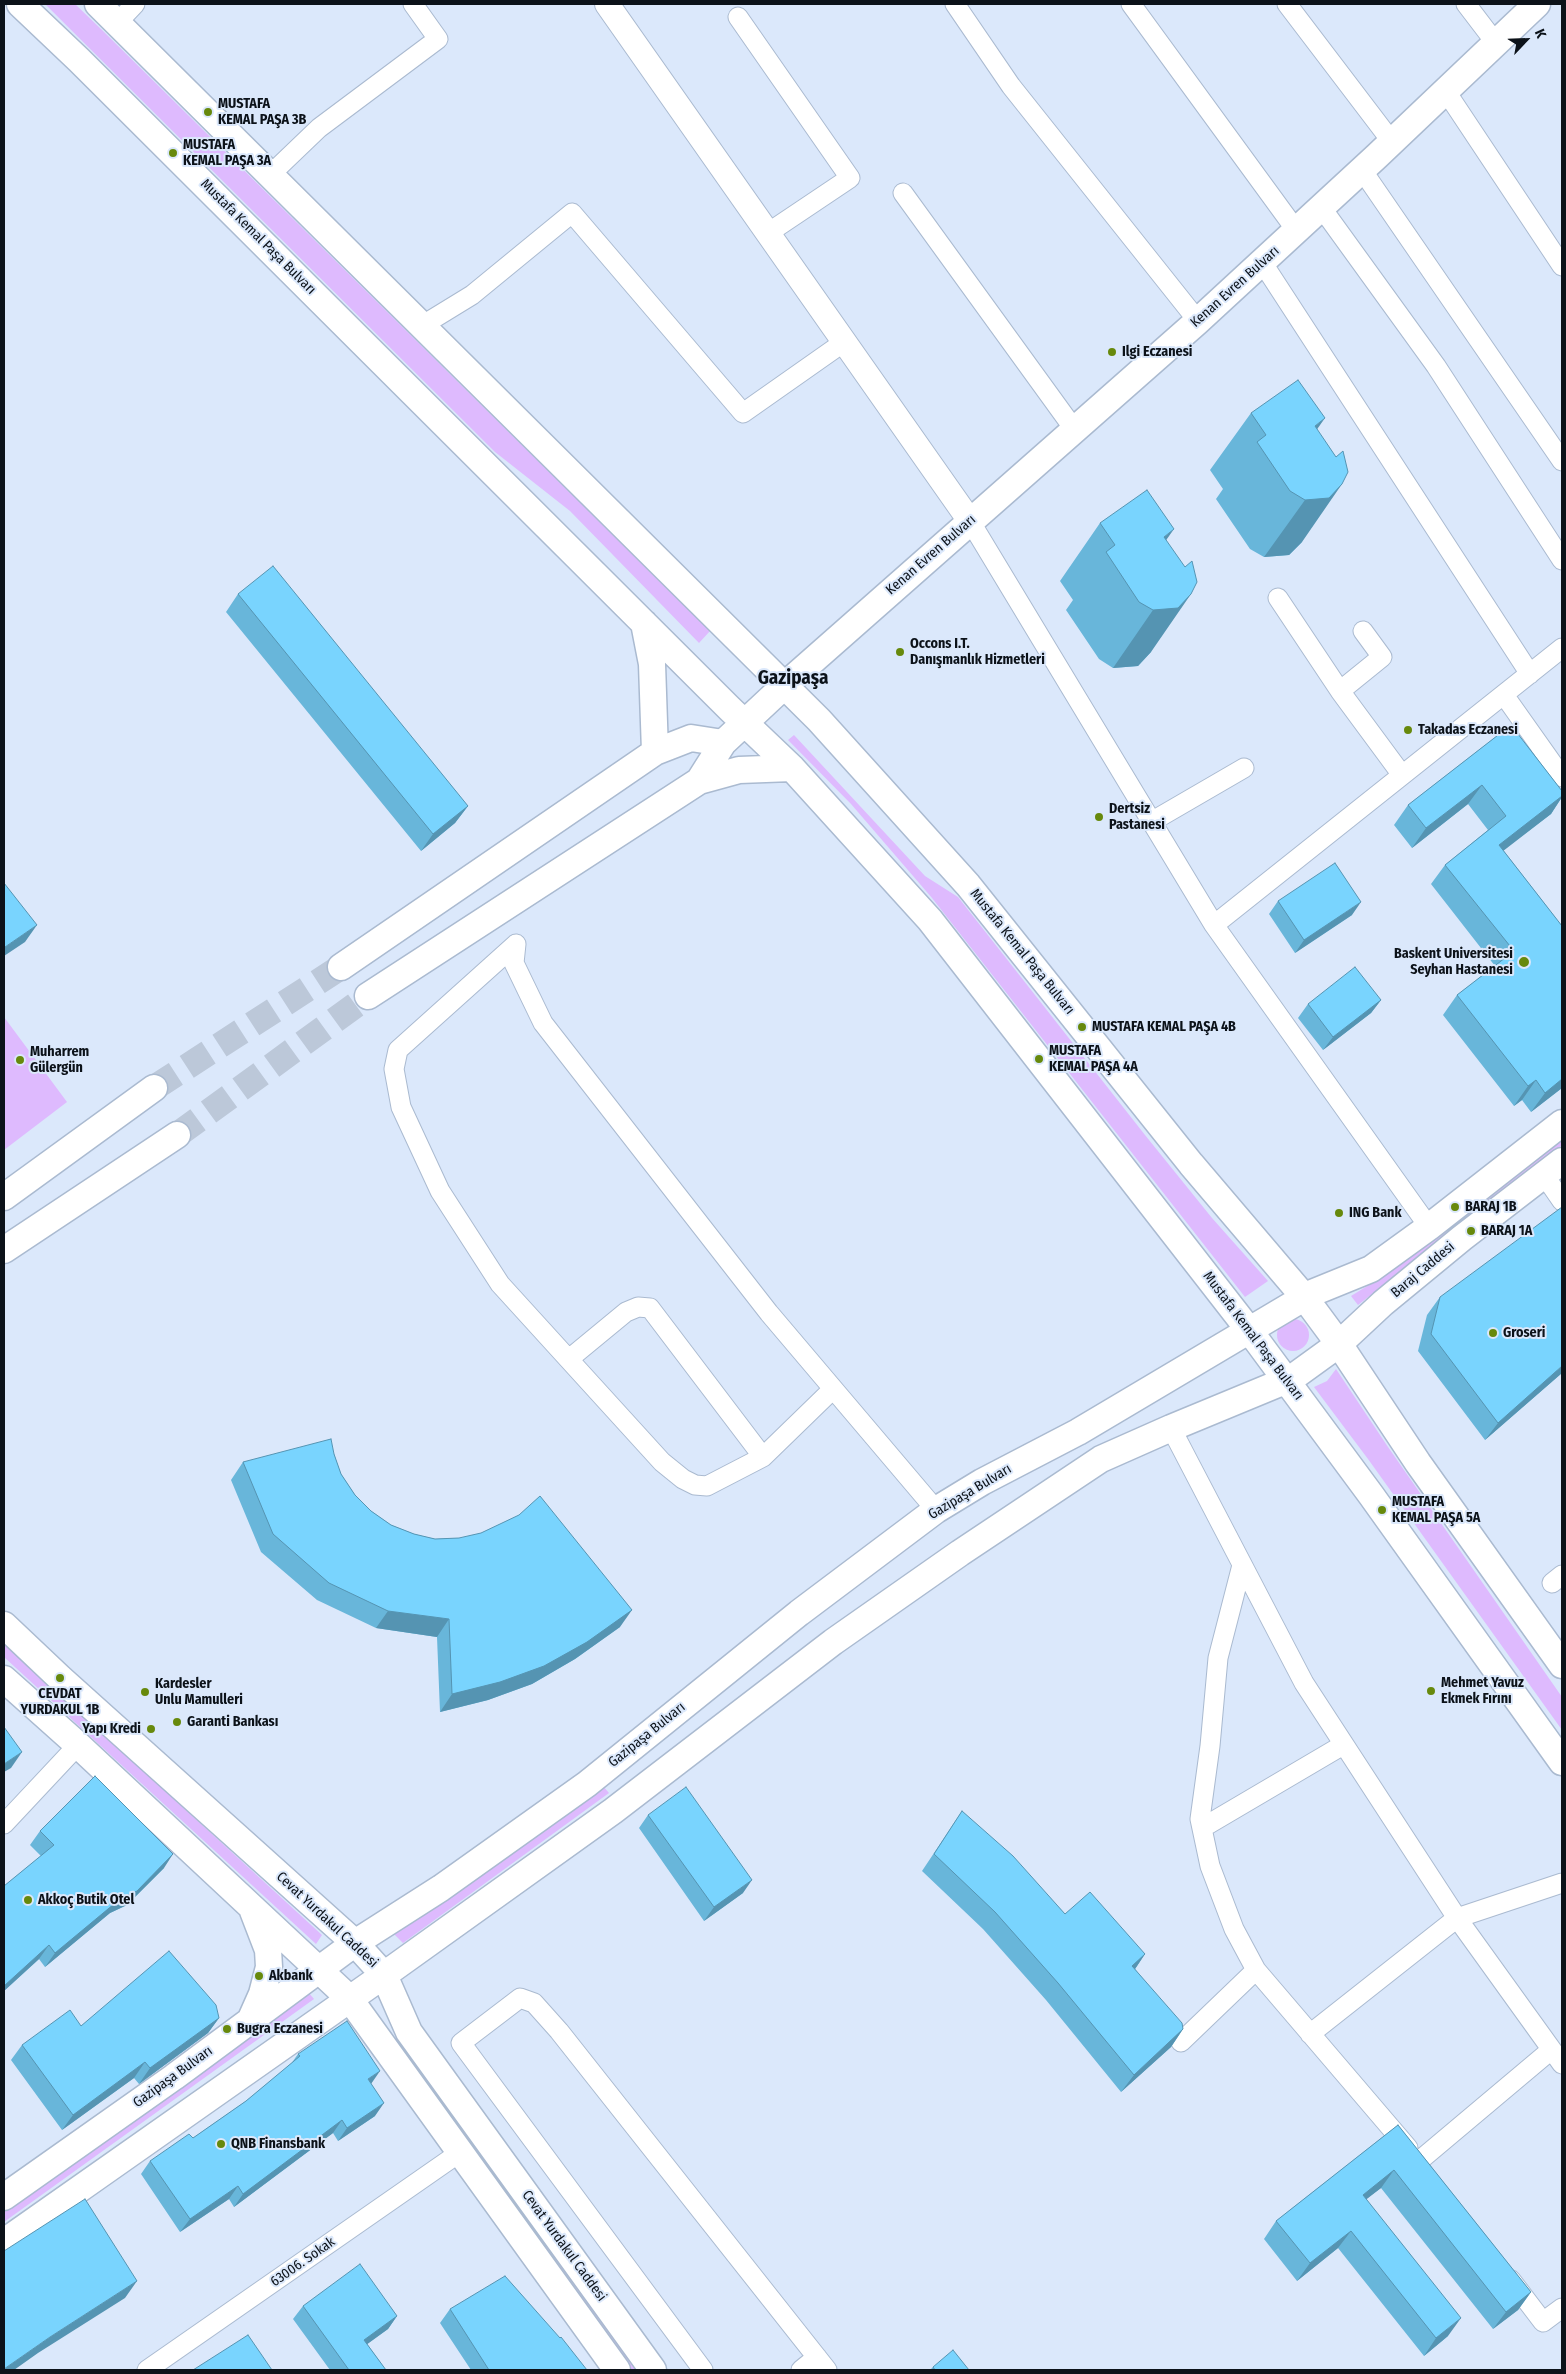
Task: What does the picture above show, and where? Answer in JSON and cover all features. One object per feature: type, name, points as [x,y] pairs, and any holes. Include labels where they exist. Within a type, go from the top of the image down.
[{"type":"main road","name":"Mustafa Kemal Paşa Bulvarı","points":[[20,4],[792,768],[930,920],[1249,1330],[1562,1762]]},
{"type":"main road","points":[[98,4],[423,325]]},
{"type":"main road","name":"Kenan Evren Bulvarı","points":[[699,781],[723,743],[784,686],[1198,321],[1392,142],[1537,4]]},
{"type":"main road","name":"Mustafa Kemal Paşa Bulvarı","points":[[423,325],[819,720],[968,885],[1191,1164],[1305,1298],[1339,1344],[1418,1464],[1562,1665]]},
{"type":"main road","points":[[644,623],[652,664],[655,752]]},
{"type":"main road","points":[[341,967],[655,752],[692,738],[723,743]]},
{"type":"main road","points":[[368,996],[699,781],[739,770],[792,768]]},
{"type":"main road","points":[[4,1197],[154,1088]]},
{"type":"main road","name":"Baraj Caddesi","points":[[1305,1298],[1371,1269],[1429,1227],[1562,1123]]},
{"type":"main road","points":[[4,1250],[177,1135]]},
{"type":"main road","name":"Baraj Caddesi","points":[[1286,1380],[1339,1344],[1383,1303],[1553,1168]]},
{"type":"main road","name":"Gazipaşa Bulvarı","points":[[4,2196],[250,2021],[355,1943],[441,1888],[586,1784],[799,1613],[936,1510],[982,1482],[1078,1432],[1305,1298]]},
{"type":"main road","points":[[4,2242],[384,1975],[613,1811],[833,1642],[960,1553],[1101,1460],[1171,1428],[1286,1380]]},
{"type":"main road","name":"Cevat Yurdakul Caddesi","points":[[4,1625],[60,1678],[355,1943],[384,1975],[409,2032],[653,2370]]},
{"type":"main road","points":[[4,1679],[78,1745],[349,1998],[458,2153],[617,2370]]},
{"type":"main road","points":[[250,2021],[262,1994],[269,1967],[268,1950],[251,1906]]},
{"type":"street","points":[[117,23],[135,4]]},
{"type":"street","points":[[271,174],[319,128],[438,39],[413,4]]},
{"type":"street","points":[[607,4],[970,521],[1214,925],[1429,1227]]},
{"type":"street","points":[[955,4],[1011,86],[1198,321]]},
{"type":"street","points":[[1131,4],[1296,230]]},
{"type":"street","points":[[1287,4],[1392,142]]},
{"type":"street","points":[[1466,4],[1495,42]]},
{"type":"street","points":[[738,17],[850,178],[768,233]]},
{"type":"street","points":[[1445,90],[1562,266]]},
{"type":"street","points":[[1362,170],[1562,460]]},
{"type":"street","points":[[903,193],[1074,429]]},
{"type":"street","points":[[1321,207],[1436,366],[1562,560]]},
{"type":"street","points":[[423,325],[472,295],[572,213],[743,413],[844,342]]},
{"type":"street","points":[[1262,262],[1530,674]]},
{"type":"street","points":[[1278,598],[1340,691],[1402,775]]},
{"type":"street","points":[[1340,691],[1382,657],[1363,631]]},
{"type":"street","points":[[1214,925],[1562,648]]},
{"type":"street","points":[[1504,695],[1562,776]]},
{"type":"street","points":[[1151,822],[1244,768]]},
{"type":"street","points":[[833,1389],[763,1457],[707,1486],[695,1485],[683,1479],[662,1462],[500,1284],[440,1191],[401,1107],[394,1069],[398,1050],[516,944],[514,963],[543,1023],[769,1313],[936,1510]]},
{"type":"street","points":[[1553,1168],[1562,1200]]},
{"type":"street","points":[[569,1359],[626,1312],[638,1307],[650,1308],[763,1457]]},
{"type":"street","points":[[1171,1428],[1304,1683],[1457,1918],[1556,2057],[1419,2161]]},
{"type":"street","points":[[1242,1565],[1218,1658],[1200,1819],[1210,1866],[1234,1929],[1256,1970],[1431,2176]]},
{"type":"street","points":[[4,1824],[78,1745]]},
{"type":"street","points":[[1202,1828],[1343,1745]]},
{"type":"street","points":[[1310,2034],[1457,1918],[1562,1883]]},
{"type":"street","points":[[1181,2042],[1256,1970]]},
{"type":"street","points":[[703,2370],[461,2043],[520,1998],[534,2003],[559,2031],[822,2364],[801,2370]]},
{"type":"street","name":"63006. Sokak","points":[[147,2370],[458,2153]]},
{"type":"street","points":[[1502,2268],[1543,2322],[1562,2308]]},
{"type":"shaded area","points":[[45,4],[75,4],[101,29],[710,631],[699,643],[570,511],[495,452]]},
{"type":"shaded area","points":[[794,735],[925,876],[958,897],[1212,1218],[1268,1281],[1245,1297],[932,898],[851,804],[788,740]]},
{"type":"shaded area","name":"Muharrem Gülergün","points":[[4,1017],[67,1102],[4,1150]]},
{"type":"shaded area","points":[[1562,1140],[1562,1145],[1358,1305],[1351,1296],[1390,1272]]},
{"type":"shaded area","points":[[1293,1319],[1299,1320],[1304,1324],[1308,1329],[1308,1341],[1304,1346],[1299,1350],[1293,1351],[1287,1350],[1282,1346],[1278,1341],[1277,1335],[1278,1329],[1282,1324],[1287,1320]]},
{"type":"shaded area","points":[[1336,1369],[1562,1697],[1562,1730],[1368,1459],[1314,1387],[1327,1381]]},
{"type":"shaded area","points":[[4,1643],[322,1935],[316,1944],[4,1657]]},
{"type":"shaded area","points":[[603,1786],[609,1793],[403,1943],[394,1934]]},
{"type":"shaded area","points":[[308,1992],[314,1999],[4,2222],[4,2211]]},
{"type":"shaded area","points":[[397,2036],[638,2370],[632,2370]]},
{"type":"building","points":[[1298,380],[1325,418],[1315,426],[1336,457],[1343,451],[1348,472],[1342,484],[1329,498],[1305,500],[1290,491],[1257,442],[1266,435],[1251,413]]},
{"type":"building","points":[[1147,490],[1174,529],[1164,537],[1185,567],[1192,561],[1197,582],[1191,594],[1178,608],[1153,610],[1139,602],[1106,552],[1115,545],[1100,523]]},
{"type":"building","points":[[273,566],[468,806],[433,834],[238,594]]},
{"type":"building","points":[[1511,725],[1562,791],[1562,796],[1499,845],[1562,926],[1562,1079],[1545,1093],[1536,1080],[1528,1086],[1457,995],[1514,951],[1445,865],[1506,816],[1482,785],[1426,828],[1408,805]]},
{"type":"building","points":[[1335,863],[1361,902],[1304,940],[1278,901]]},
{"type":"building","points":[[4,883],[37,925],[5,947],[4,945]]},
{"type":"building","points":[[1355,967],[1381,1000],[1333,1037],[1308,1004]]},
{"type":"building","name":"Groseri","points":[[1562,1207],[1562,1366],[1498,1423],[1431,1334],[1440,1297]]},
{"type":"building","points":[[331,1439],[341,1474],[355,1495],[371,1511],[391,1525],[414,1534],[435,1539],[459,1538],[481,1533],[519,1515],[540,1496],[632,1610],[587,1642],[544,1666],[500,1682],[452,1694],[449,1619],[388,1611],[329,1583],[273,1534],[243,1462]]},
{"type":"building","points":[[4,1727],[22,1752],[4,1764]]},
{"type":"building","points":[[95,1776],[173,1854],[137,1891],[120,1899],[55,1953],[49,1945],[4,1986],[4,1886],[54,1845],[40,1831]]},
{"type":"building","points":[[686,1787],[752,1880],[714,1907],[648,1815]]},
{"type":"building","points":[[962,1811],[1013,1856],[1065,1914],[1090,1892],[1145,1954],[1132,1966],[1182,2023],[1183,2029],[1134,2075],[1058,1983],[995,1912],[934,1854]]},
{"type":"building","points":[[169,1951],[216,2005],[219,2018],[150,2068],[145,2062],[73,2115],[22,2045],[70,2010],[81,2026]]},
{"type":"building","points":[[347,2021],[380,2071],[368,2079],[384,2103],[347,2128],[342,2120],[243,2194],[238,2186],[190,2219],[150,2161],[189,2134],[193,2138],[246,2101],[300,2056],[298,2054]]},
{"type":"building","points":[[1398,2125],[1531,2292],[1506,2312],[1394,2170],[1363,2195],[1461,2318],[1436,2338],[1351,2231],[1310,2263],[1276,2221]]},
{"type":"building","points":[[85,2199],[137,2281],[4,2369],[4,2251]]},
{"type":"building","points":[[360,2264],[397,2316],[364,2340],[386,2370],[349,2370],[303,2306]]},
{"type":"building","points":[[505,2276],[561,2337],[587,2370],[489,2370],[450,2309]]},
{"type":"building","points":[[248,2335],[272,2370],[193,2370]]},
{"type":"building","points":[[953,2350],[969,2370],[935,2370],[933,2367]]},
{"type":"tunnel","points":[[154,1088],[341,967]]},
{"type":"tunnel","points":[[177,1135],[368,996]]},
{"type":"place","name":"MUSTAFA KEMAL PAŞA 3B","points":[[208,112]]},
{"type":"place","name":"MUSTAFA KEMAL PAŞA 3A","points":[[173,153]]},
{"type":"place","name":"Ilgi Eczanesi","points":[[1112,352]]},
{"type":"place","name":"Occons I.T. Danışmanlık Hizmetleri","points":[[900,652]]},
{"type":"place","name":"Takadas Eczanesi","points":[[1408,730]]},
{"type":"place","name":"Dertsiz Pastanesi","points":[[1099,817]]},
{"type":"place","name":"Baskent Universitesi Seyhan Hastanesi","points":[[1524,962]]},
{"type":"place","name":"MUSTAFA KEMAL PAŞA 4B","points":[[1082,1027]]},
{"type":"place","name":"MUSTAFA KEMAL PAŞA 4A","points":[[1039,1059]]},
{"type":"place","name":"Muharrem Gülergün","points":[[20,1060]]},
{"type":"place","name":"BARAJ 1B","points":[[1455,1207]]},
{"type":"place","name":"ING Bank","points":[[1339,1213]]},
{"type":"place","name":"BARAJ 1A","points":[[1471,1231]]},
{"type":"place","name":"Groseri","points":[[1493,1333]]},
{"type":"place","name":"MUSTAFA KEMAL PAŞA 5A","points":[[1382,1510]]},
{"type":"place","name":"CEVDAT YURDAKUL 1B","points":[[60,1678]]},
{"type":"place","name":"Mehmet Yavuz Ekmek Fırını","points":[[1431,1691]]},
{"type":"place","name":"Kardesler Unlu Mamulleri","points":[[145,1692]]},
{"type":"place","name":"Garanti Bankası","points":[[177,1722]]},
{"type":"place","name":"Yapı Kredi","points":[[151,1729]]},
{"type":"place","name":"Akkoç Butik Otel","points":[[28,1900]]},
{"type":"place","name":"Akbank","points":[[259,1976]]},
{"type":"place","name":"Bugra Eczanesi","points":[[227,2029]]},
{"type":"place","name":"QNB Finansbank","points":[[221,2144]]},
{"type":"district","name":"Gazipaşa","points":[[793,679]]}]
